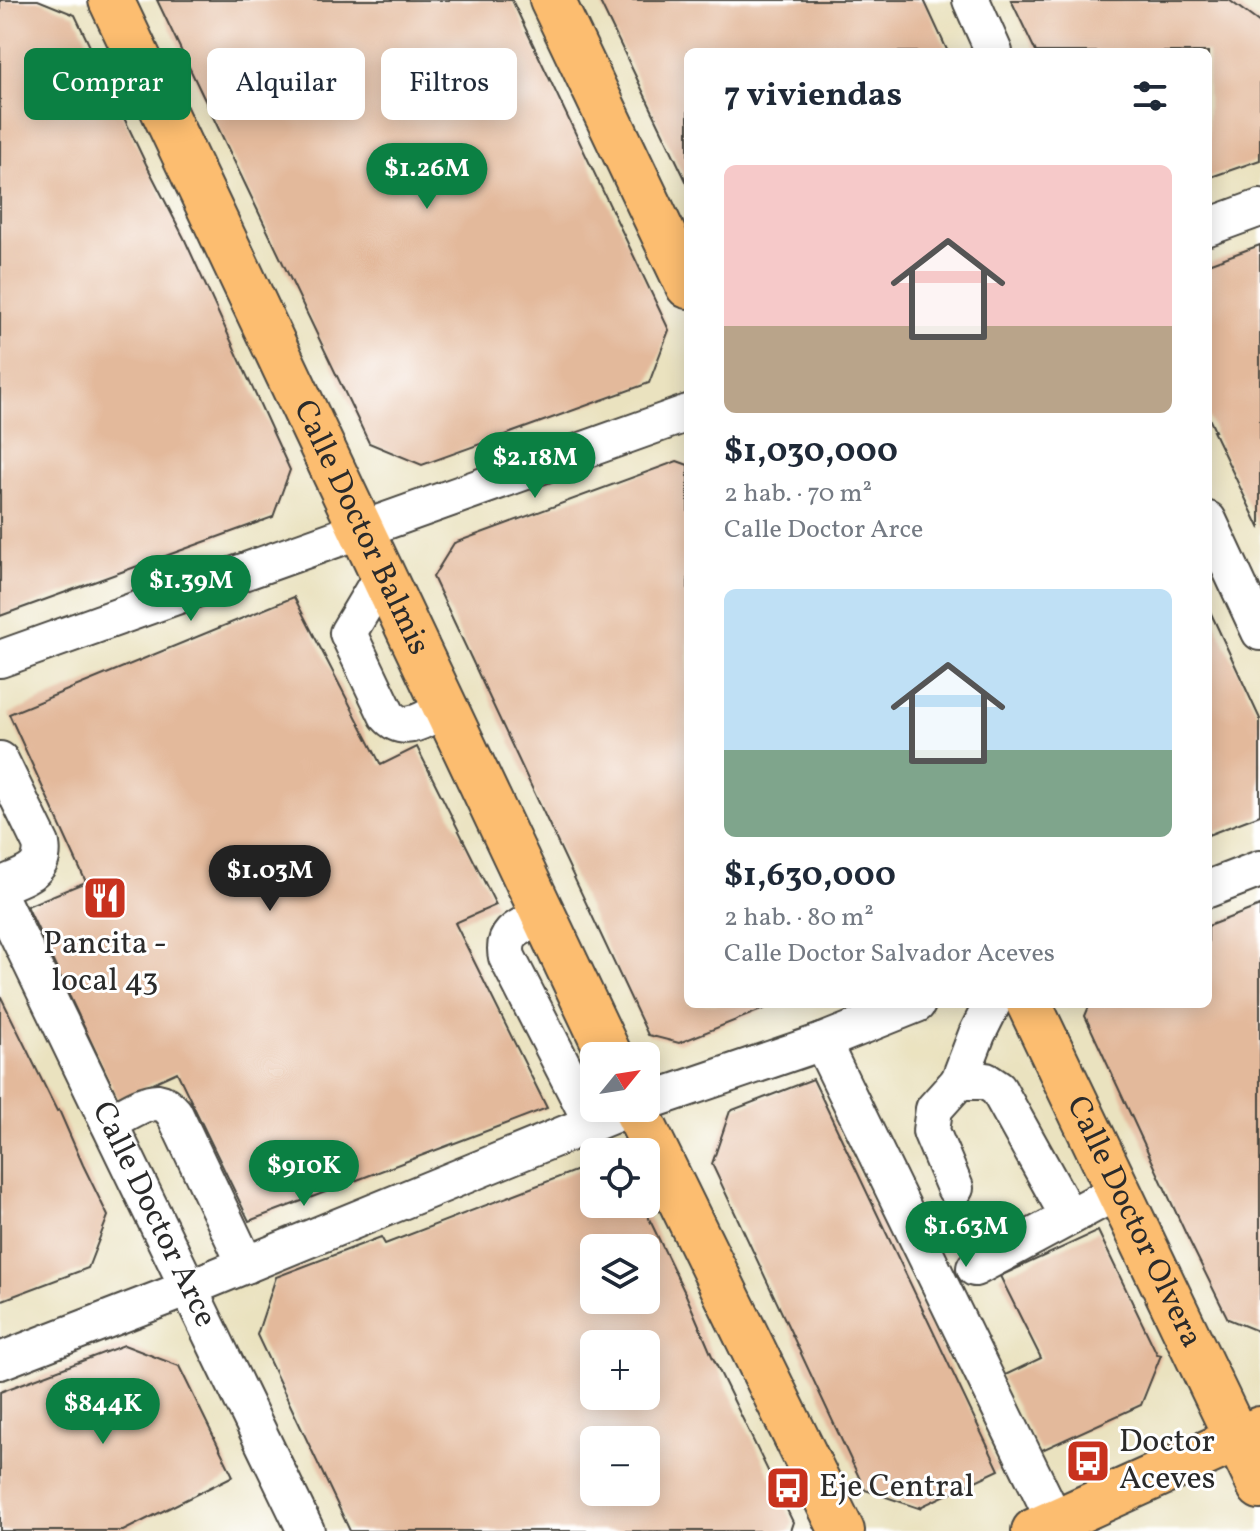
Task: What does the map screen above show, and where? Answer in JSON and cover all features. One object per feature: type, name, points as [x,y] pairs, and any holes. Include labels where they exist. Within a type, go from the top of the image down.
[{"type":"main road","name":"Calle Doctor Balmis","points":[[111,0],[603,1042]]},
{"type":"main road","points":[[552,0],[684,278]]},
{"type":"main road","name":"Calle Doctor Olvera","points":[[1031,1008],[1118,1191],[1248,1434],[1260,1487]]},
{"type":"main road","points":[[639,1122],[842,1531]]},
{"type":"main road","points":[[1050,1528],[1248,1434]]},
{"type":"street","points":[[971,0],[992,48]]},
{"type":"street","points":[[1212,226],[1260,208]]},
{"type":"street","points":[[0,659],[684,414]]},
{"type":"street","points":[[1212,529],[1260,632]]},
{"type":"street","points":[[383,574],[348,633],[387,715],[394,723],[404,726],[414,724],[446,708]]},
{"type":"street","points":[[0,760],[43,854],[40,864],[32,871],[0,886]]},
{"type":"street","points":[[1212,887],[1260,869]]},
{"type":"street","name":"Calle Doctor Arce","points":[[0,898],[306,1531]]},
{"type":"street","points":[[0,1361],[189,1288],[592,1123],[504,947],[508,937],[516,930],[544,915]]},
{"type":"street","points":[[660,1097],[822,1042],[907,1008]]},
{"type":"street","points":[[955,1188],[931,1131],[934,1109],[959,1081],[990,1008]]},
{"type":"street","points":[[822,1042],[1050,1528]]},
{"type":"street","points":[[959,1081],[986,1081],[998,1089],[1069,1217]]},
{"type":"street","points":[[109,1123],[147,1104],[157,1102],[167,1105],[174,1113],[246,1265]]},
{"type":"street","points":[[975,1268],[1118,1191]]},
{"type":"building","points":[[0,0],[38,0],[75,15],[91,48],[24,48],[24,120],[125,120],[184,238],[290,470],[273,517],[0,616]]},
{"type":"building","points":[[157,0],[512,0],[669,330],[649,383],[422,465],[369,443],[214,120],[365,120],[365,48],[207,48],[207,104],[191,71],[191,48],[180,48]]},
{"type":"building","points":[[599,0],[924,0],[946,48],[684,48],[684,177]]},
{"type":"building","points":[[1011,0],[1229,0],[1260,23],[1260,160],[1212,177],[1212,48],[1034,48]]},
{"type":"building","points":[[1260,245],[1260,529],[1213,431],[1212,263]]},
{"type":"building","points":[[677,461],[684,464],[684,1008],[766,1008],[679,1043],[648,1035],[433,577],[454,543]]},
{"type":"building","points":[[294,597],[381,765],[417,747],[496,905],[455,923],[547,1108],[249,1221],[177,1072],[118,1099],[27,906],[86,882],[9,714]]},
{"type":"building","points":[[1212,616],[1260,719],[1260,815],[1212,833]]},
{"type":"building","points":[[1260,906],[1260,1332],[1228,1319],[1085,1016],[1088,1008],[1212,1008],[1212,924]]},
{"type":"building","points":[[0,995],[59,1110],[108,1216],[88,1268],[0,1301]]},
{"type":"building","points":[[813,1079],[999,1470],[920,1507],[922,1509],[865,1490],[712,1164],[730,1111]]},
{"type":"building","points":[[580,1169],[580,1218],[649,1218],[657,1234],[580,1234],[580,1314],[660,1314],[660,1241],[793,1522],[790,1531],[350,1531],[257,1335],[276,1277],[381,1237],[385,1244]]},
{"type":"building","points":[[1098,1231],[1157,1354],[1161,1355],[1141,1405],[1040,1451],[1001,1377],[1041,1358],[1000,1276]]},
{"type":"building","points":[[124,1345],[179,1366],[233,1476],[123,1531],[0,1531],[0,1392]]},
{"type":"place","name":"Pancita - local 43","points":[[105,898]]},
{"type":"place","name":"Doctor Aceves","points":[[1088,1461]]},
{"type":"place","name":"Eje Central","points":[[788,1488]]}]
